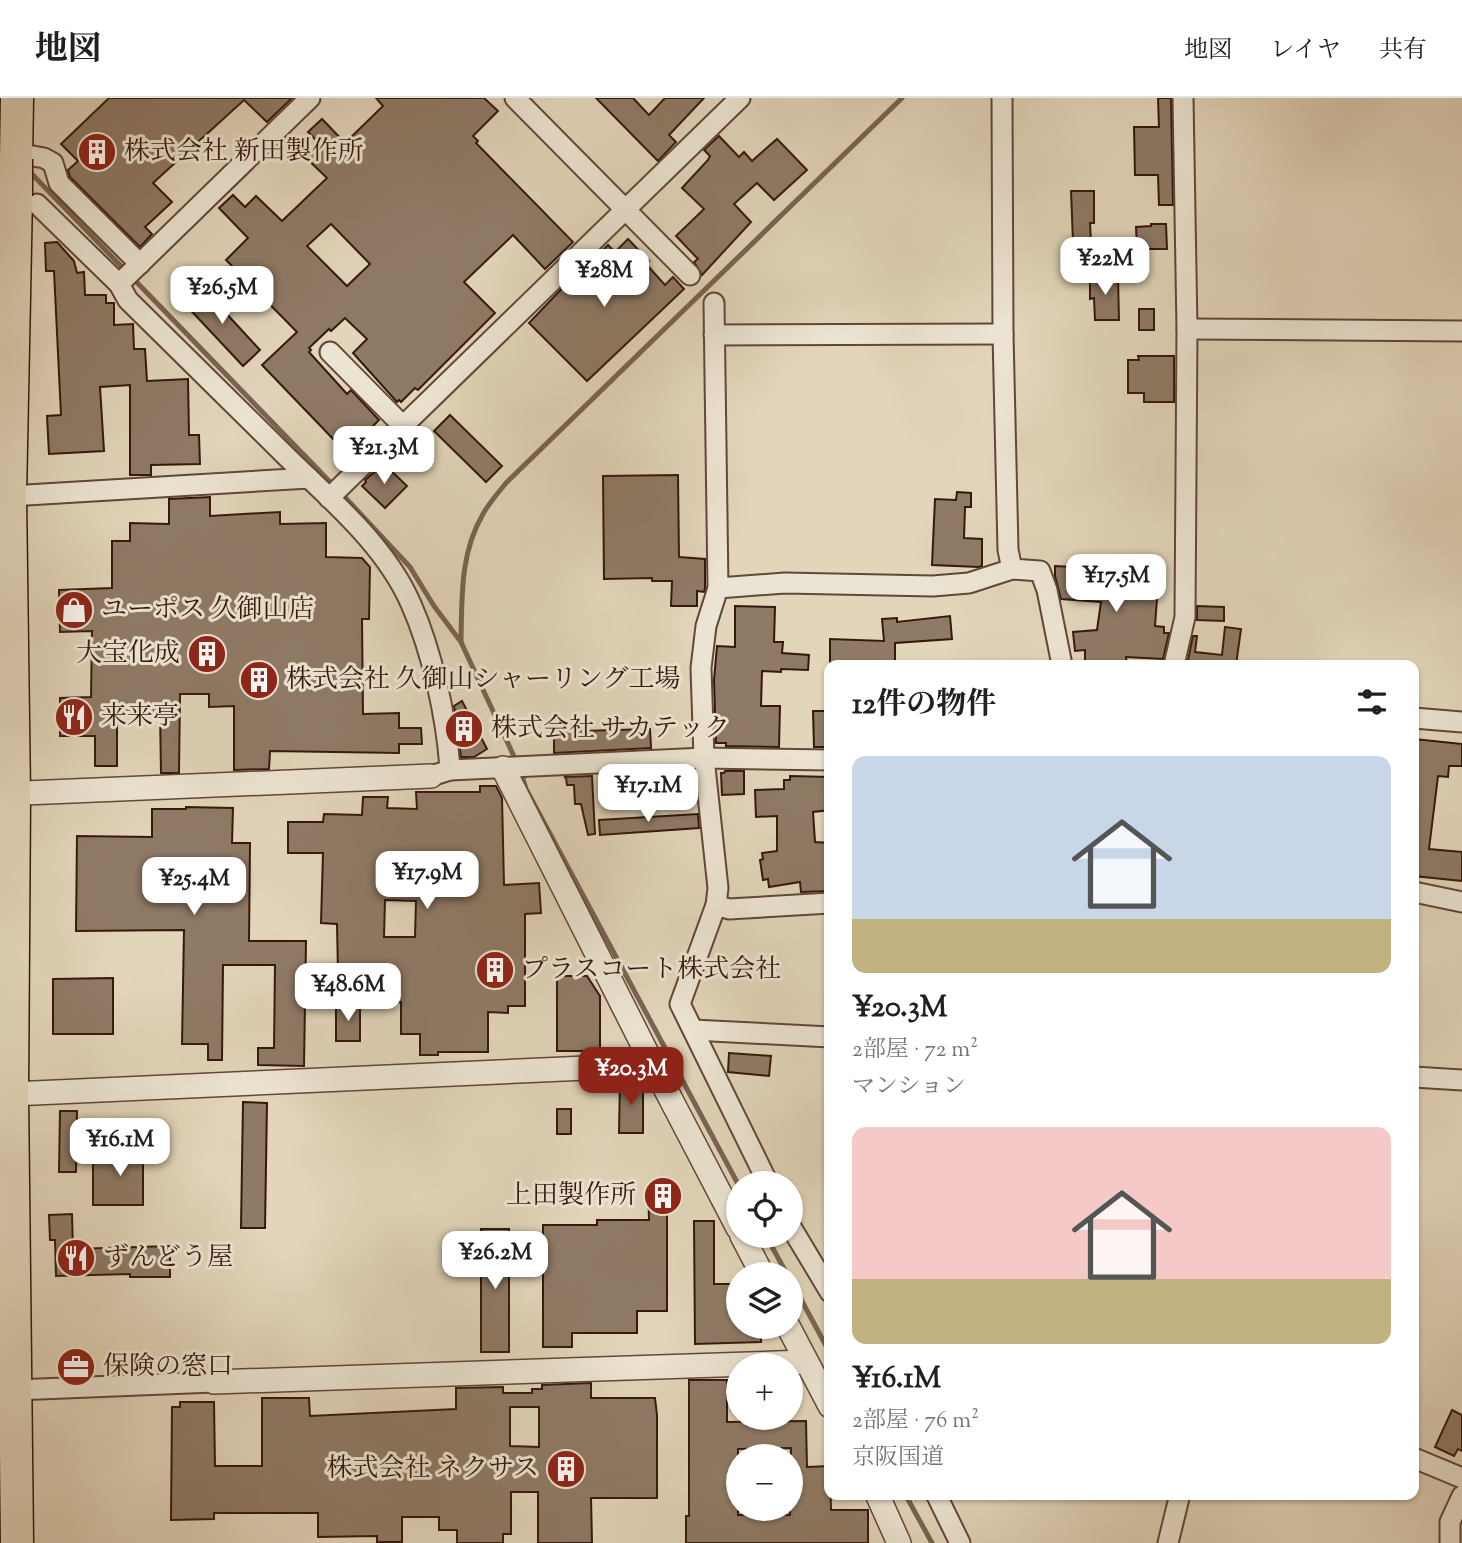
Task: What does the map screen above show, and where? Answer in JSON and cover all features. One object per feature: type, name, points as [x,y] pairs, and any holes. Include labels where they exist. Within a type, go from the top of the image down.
[{"type":"highway","points":[[17,1543],[7,794],[10,496],[27,200],[17,156],[18,98]]},
{"type":"street","points":[[119,284],[310,98]]},
{"type":"street","points":[[515,98],[690,275]]},
{"type":"street","points":[[329,498],[740,98]]},
{"type":"street","points":[[1002,98],[1003,334],[1008,550],[1012,569]]},
{"type":"street","points":[[1175,660],[1185,617],[1187,329],[1182,98]]},
{"type":"street","points":[[17,156],[44,158],[53,163],[59,183],[140,264]]},
{"type":"street","points":[[27,200],[119,284],[128,300],[351,519],[389,565],[411,603],[424,639],[441,704],[441,773]]},
{"type":"street","points":[[714,303],[718,588],[706,626],[701,668],[704,758],[719,888],[716,905],[680,1004],[762,1171]]},
{"type":"street","points":[[1187,329],[1462,331]]},
{"type":"street","points":[[714,335],[1003,334]]},
{"type":"street","points":[[330,352],[403,426]]},
{"type":"street","points":[[10,496],[309,478]]},
{"type":"street","points":[[718,588],[785,583],[933,586],[969,583],[1012,569],[1040,571],[1047,590],[1061,660]]},
{"type":"street","points":[[1419,718],[1462,722]]},
{"type":"street","points":[[7,794],[704,758],[824,760]]},
{"type":"street","points":[[506,767],[653,1065],[726,1205]]},
{"type":"street","points":[[1419,893],[1462,902]]},
{"type":"street","points":[[716,905],[729,909],[824,903]]},
{"type":"street","points":[[693,1030],[824,1037]]},
{"type":"street","points":[[12,1094],[653,1065]]},
{"type":"street","points":[[1419,1077],[1462,1080]]},
{"type":"street","points":[[803,1248],[824,1283]]},
{"type":"street","points":[[809,1259],[824,1260]]},
{"type":"street","points":[[794,1339],[824,1395]]},
{"type":"street","points":[[15,1390],[806,1362]]},
{"type":"street","points":[[1419,1460],[1462,1478]]},
{"type":"street","points":[[1450,1543],[1450,1522],[1462,1496]]},
{"type":"street","points":[[880,1500],[899,1543]]},
{"type":"street","points":[[939,1500],[960,1543]]},
{"type":"street","points":[[1168,1543],[1179,1500]]},
{"type":"building","points":[[109,98],[292,98],[267,122],[244,100],[153,183],[172,202],[145,227],[152,234],[140,247],[70,177],[68,170],[78,161],[61,144]]},
{"type":"building","points":[[376,98],[484,98],[498,111],[473,136],[478,141],[476,143],[573,242],[545,269],[513,235],[464,282],[495,313],[418,390],[415,388],[401,402],[397,402],[353,353],[367,339],[345,318],[331,331],[329,329],[309,348],[309,352],[347,394],[351,390],[379,420],[354,439],[348,432],[337,443],[262,365],[297,332],[226,260],[248,238],[219,208],[233,195],[245,207],[256,196],[282,221],[327,178],[304,156],[318,142],[308,132],[322,119],[345,143],[383,106]],"holes":[[[331,224],[370,264],[347,286],[307,246]]]},
{"type":"building","points":[[596,98],[633,98],[649,115],[665,98],[704,98],[669,135],[676,142],[658,161]]},
{"type":"building","points":[[1158,98],[1171,98],[1173,205],[1159,205],[1158,175],[1135,175],[1134,127],[1159,127]]},
{"type":"building","points":[[719,136],[739,157],[744,152],[752,161],[777,139],[807,170],[774,200],[757,183],[734,204],[751,222],[702,275],[694,262],[698,259],[676,236],[704,209],[682,188],[708,160],[710,156],[704,150]]},
{"type":"building","points":[[1071,191],[1094,191],[1094,223],[1090,223],[1091,242],[1073,242]]},
{"type":"building","points":[[1166,224],[1167,249],[1137,249],[1136,227]]},
{"type":"building","points":[[628,239],[649,261],[646,264],[665,285],[673,277],[684,289],[587,381],[529,323],[573,277],[576,280],[597,260],[595,258],[608,245],[615,252]]},
{"type":"building","points":[[57,242],[74,261],[77,273],[84,272],[85,295],[106,295],[106,303],[114,303],[114,325],[133,324],[134,349],[145,349],[147,381],[188,379],[189,435],[199,435],[200,464],[151,465],[151,475],[130,475],[130,385],[100,387],[104,451],[49,454],[47,416],[61,415],[54,271],[46,271],[45,243]]},
{"type":"building","points":[[1118,276],[1119,320],[1095,320],[1094,298],[1090,299],[1090,277]]},
{"type":"building","points":[[201,286],[260,350],[243,366],[183,302]]},
{"type":"building","points":[[1139,309],[1154,309],[1154,330],[1139,330]]},
{"type":"building","points":[[1138,356],[1174,356],[1174,402],[1144,402],[1144,393],[1128,393],[1128,360],[1139,360]]},
{"type":"building","points":[[450,415],[502,466],[486,482],[434,431]]},
{"type":"building","points":[[384,464],[407,486],[385,508],[362,486],[365,480]]},
{"type":"building","points":[[678,475],[679,557],[705,559],[705,588],[704,592],[697,591],[697,606],[671,606],[672,581],[652,581],[652,578],[604,579],[603,476]]},
{"type":"building","points":[[957,492],[971,493],[971,507],[965,507],[964,538],[982,539],[982,566],[979,567],[932,565],[935,499],[956,500]]},
{"type":"building","points":[[210,497],[210,516],[280,512],[280,524],[326,523],[326,557],[362,558],[370,567],[369,619],[362,619],[363,714],[399,713],[399,728],[421,728],[422,744],[399,744],[399,753],[270,751],[269,769],[234,770],[234,706],[209,707],[209,694],[180,694],[179,773],[161,773],[160,712],[117,712],[117,766],[95,766],[95,736],[60,736],[60,698],[91,697],[92,631],[60,632],[59,590],[112,588],[112,541],[130,541],[130,523],[169,524],[169,499]]},
{"type":"building","points":[[1055,566],[1159,572],[1155,626],[1164,627],[1164,633],[1169,633],[1163,659],[1126,657],[1126,660],[1085,660],[1085,650],[1075,651],[1073,632],[1097,630],[1101,602],[1061,599]]},
{"type":"building","points":[[735,606],[775,607],[774,642],[783,642],[782,653],[809,655],[808,670],[762,671],[761,706],[780,706],[779,747],[726,746],[726,743],[716,743],[714,680],[717,646],[735,647]]},
{"type":"building","points":[[1197,606],[1224,607],[1224,621],[1197,620]]},
{"type":"building","points":[[950,616],[952,639],[895,643],[895,660],[830,660],[830,639],[884,641],[882,619],[897,618],[897,622]]},
{"type":"building","points":[[1225,627],[1241,629],[1237,660],[1188,660],[1193,636],[1197,636],[1195,652],[1222,655]]},
{"type":"building","name":"株式会社 サカテック","points":[[462,701],[487,749],[474,757],[461,757],[454,706]]},
{"type":"building","points":[[813,711],[824,711],[824,747],[814,747]]},
{"type":"building","points":[[650,729],[651,748],[554,753],[554,731]]},
{"type":"building","points":[[1419,740],[1462,744],[1462,766],[1449,766],[1448,777],[1438,776],[1429,849],[1462,852],[1462,881],[1419,877]]},
{"type":"building","points":[[744,771],[744,794],[722,795],[721,773]]},
{"type":"building","points":[[592,776],[595,834],[588,835],[581,804],[575,804],[574,785],[567,785],[564,777]]},
{"type":"building","points":[[790,776],[824,777],[824,811],[813,812],[815,842],[824,843],[824,891],[801,892],[800,882],[769,887],[768,879],[763,880],[760,860],[763,859],[762,853],[777,851],[777,816],[756,817],[755,790],[784,789],[784,780],[790,780]]},
{"type":"building","points":[[480,786],[496,786],[502,798],[504,885],[539,883],[541,913],[525,914],[525,1006],[508,1006],[508,1013],[488,1012],[488,1052],[438,1052],[438,1055],[420,1055],[420,1034],[401,1034],[401,1002],[392,1003],[392,995],[366,995],[366,973],[338,974],[337,924],[321,923],[323,853],[288,853],[288,822],[323,822],[324,814],[362,815],[363,797],[388,797],[387,808],[417,809],[416,792],[480,792]],"holes":[[[385,900],[416,901],[415,937],[384,937]]]},
{"type":"building","points":[[233,808],[232,843],[250,843],[249,941],[306,941],[304,1066],[258,1065],[258,1048],[274,1048],[275,965],[223,965],[222,1060],[208,1060],[208,1044],[182,1044],[184,930],[76,931],[77,836],[152,837],[152,809]]},
{"type":"building","points":[[698,814],[699,828],[600,835],[599,820]]},
{"type":"building","points":[[557,976],[587,976],[600,996],[600,1051],[557,1051]]},
{"type":"building","points":[[113,978],[113,1034],[53,1034],[53,979]]},
{"type":"building","points":[[336,1004],[360,1004],[360,1041],[336,1041]]},
{"type":"building","points":[[729,1053],[771,1056],[769,1076],[728,1072]]},
{"type":"building","points":[[641,1080],[643,1133],[619,1133],[620,1081]]},
{"type":"building","points":[[243,1102],[267,1103],[265,1228],[241,1228]]},
{"type":"building","points":[[557,1109],[571,1109],[571,1134],[557,1134]]},
{"type":"building","points":[[60,1111],[77,1111],[76,1172],[59,1172]]},
{"type":"building","points":[[116,1143],[143,1143],[143,1205],[93,1205],[93,1162],[116,1162]]},
{"type":"building","points":[[677,1184],[678,1206],[667,1207],[667,1311],[637,1311],[637,1333],[572,1333],[572,1347],[543,1347],[543,1225],[597,1225],[597,1220],[649,1220],[648,1185]]},
{"type":"building","points":[[72,1214],[73,1249],[170,1246],[170,1277],[130,1277],[130,1274],[56,1276],[55,1240],[50,1240],[49,1215]]},
{"type":"building","points":[[694,1221],[714,1221],[714,1284],[726,1284],[726,1339],[761,1339],[761,1342],[695,1344]]},
{"type":"building","points":[[481,1229],[509,1229],[509,1352],[481,1352]]},
{"type":"building","points":[[90,1354],[90,1375],[62,1376],[62,1355]]},
{"type":"building","points":[[689,1380],[726,1380],[726,1430],[803,1430],[803,1421],[806,1421],[807,1467],[824,1466],[824,1500],[831,1500],[831,1510],[868,1510],[868,1543],[686,1543],[686,1516],[689,1516]]},
{"type":"building","points":[[591,1383],[591,1398],[655,1398],[657,1498],[591,1498],[592,1543],[538,1543],[538,1492],[511,1492],[511,1534],[503,1534],[503,1543],[457,1543],[457,1530],[439,1530],[439,1517],[402,1517],[402,1542],[377,1542],[377,1536],[318,1537],[318,1513],[214,1513],[214,1519],[171,1520],[172,1407],[180,1407],[180,1402],[214,1402],[215,1466],[262,1466],[262,1398],[309,1398],[310,1416],[456,1409],[456,1388],[503,1387],[503,1393],[532,1393],[532,1389],[542,1389],[542,1385]],"holes":[[[510,1407],[539,1407],[539,1447],[510,1446]]]},
{"type":"building","points":[[1452,1410],[1462,1415],[1462,1451],[1458,1449],[1454,1456],[1435,1447]]},
{"type":"waterway","points":[[461,641],[466,560],[475,529],[497,494],[902,98]]},
{"type":"waterway","points":[[27,169],[334,486]]},
{"type":"waterway","points":[[341,493],[410,567],[461,642],[517,763]]},
{"type":"waterway","points":[[521,772],[526,789],[731,1171]]},
{"type":"waterway","points":[[773,1248],[780,1262]]},
{"type":"waterway","points":[[803,1303],[824,1342]]},
{"type":"waterway","points":[[908,1500],[932,1543]]},
{"type":"place","name":"株式会社 新田製作所","points":[[97,152]]},
{"type":"place","name":"ユーポス 久御山店","points":[[74,610]]},
{"type":"place","name":"大宝化成","points":[[207,654]]},
{"type":"place","name":"株式会社 久御山シャーリング工場","points":[[259,680]]},
{"type":"place","name":"来来亭","points":[[74,717]]},
{"type":"place","name":"株式会社 サカテック","points":[[464,729]]},
{"type":"place","name":"プラスコート株式会社","points":[[495,970]]},
{"type":"place","name":"上田製作所","points":[[663,1196]]},
{"type":"place","name":"ずんどう屋","points":[[76,1258]]},
{"type":"place","name":"保険の窓口","points":[[76,1367]]},
{"type":"place","name":"株式会社 ネクサス","points":[[566,1469]]}]
